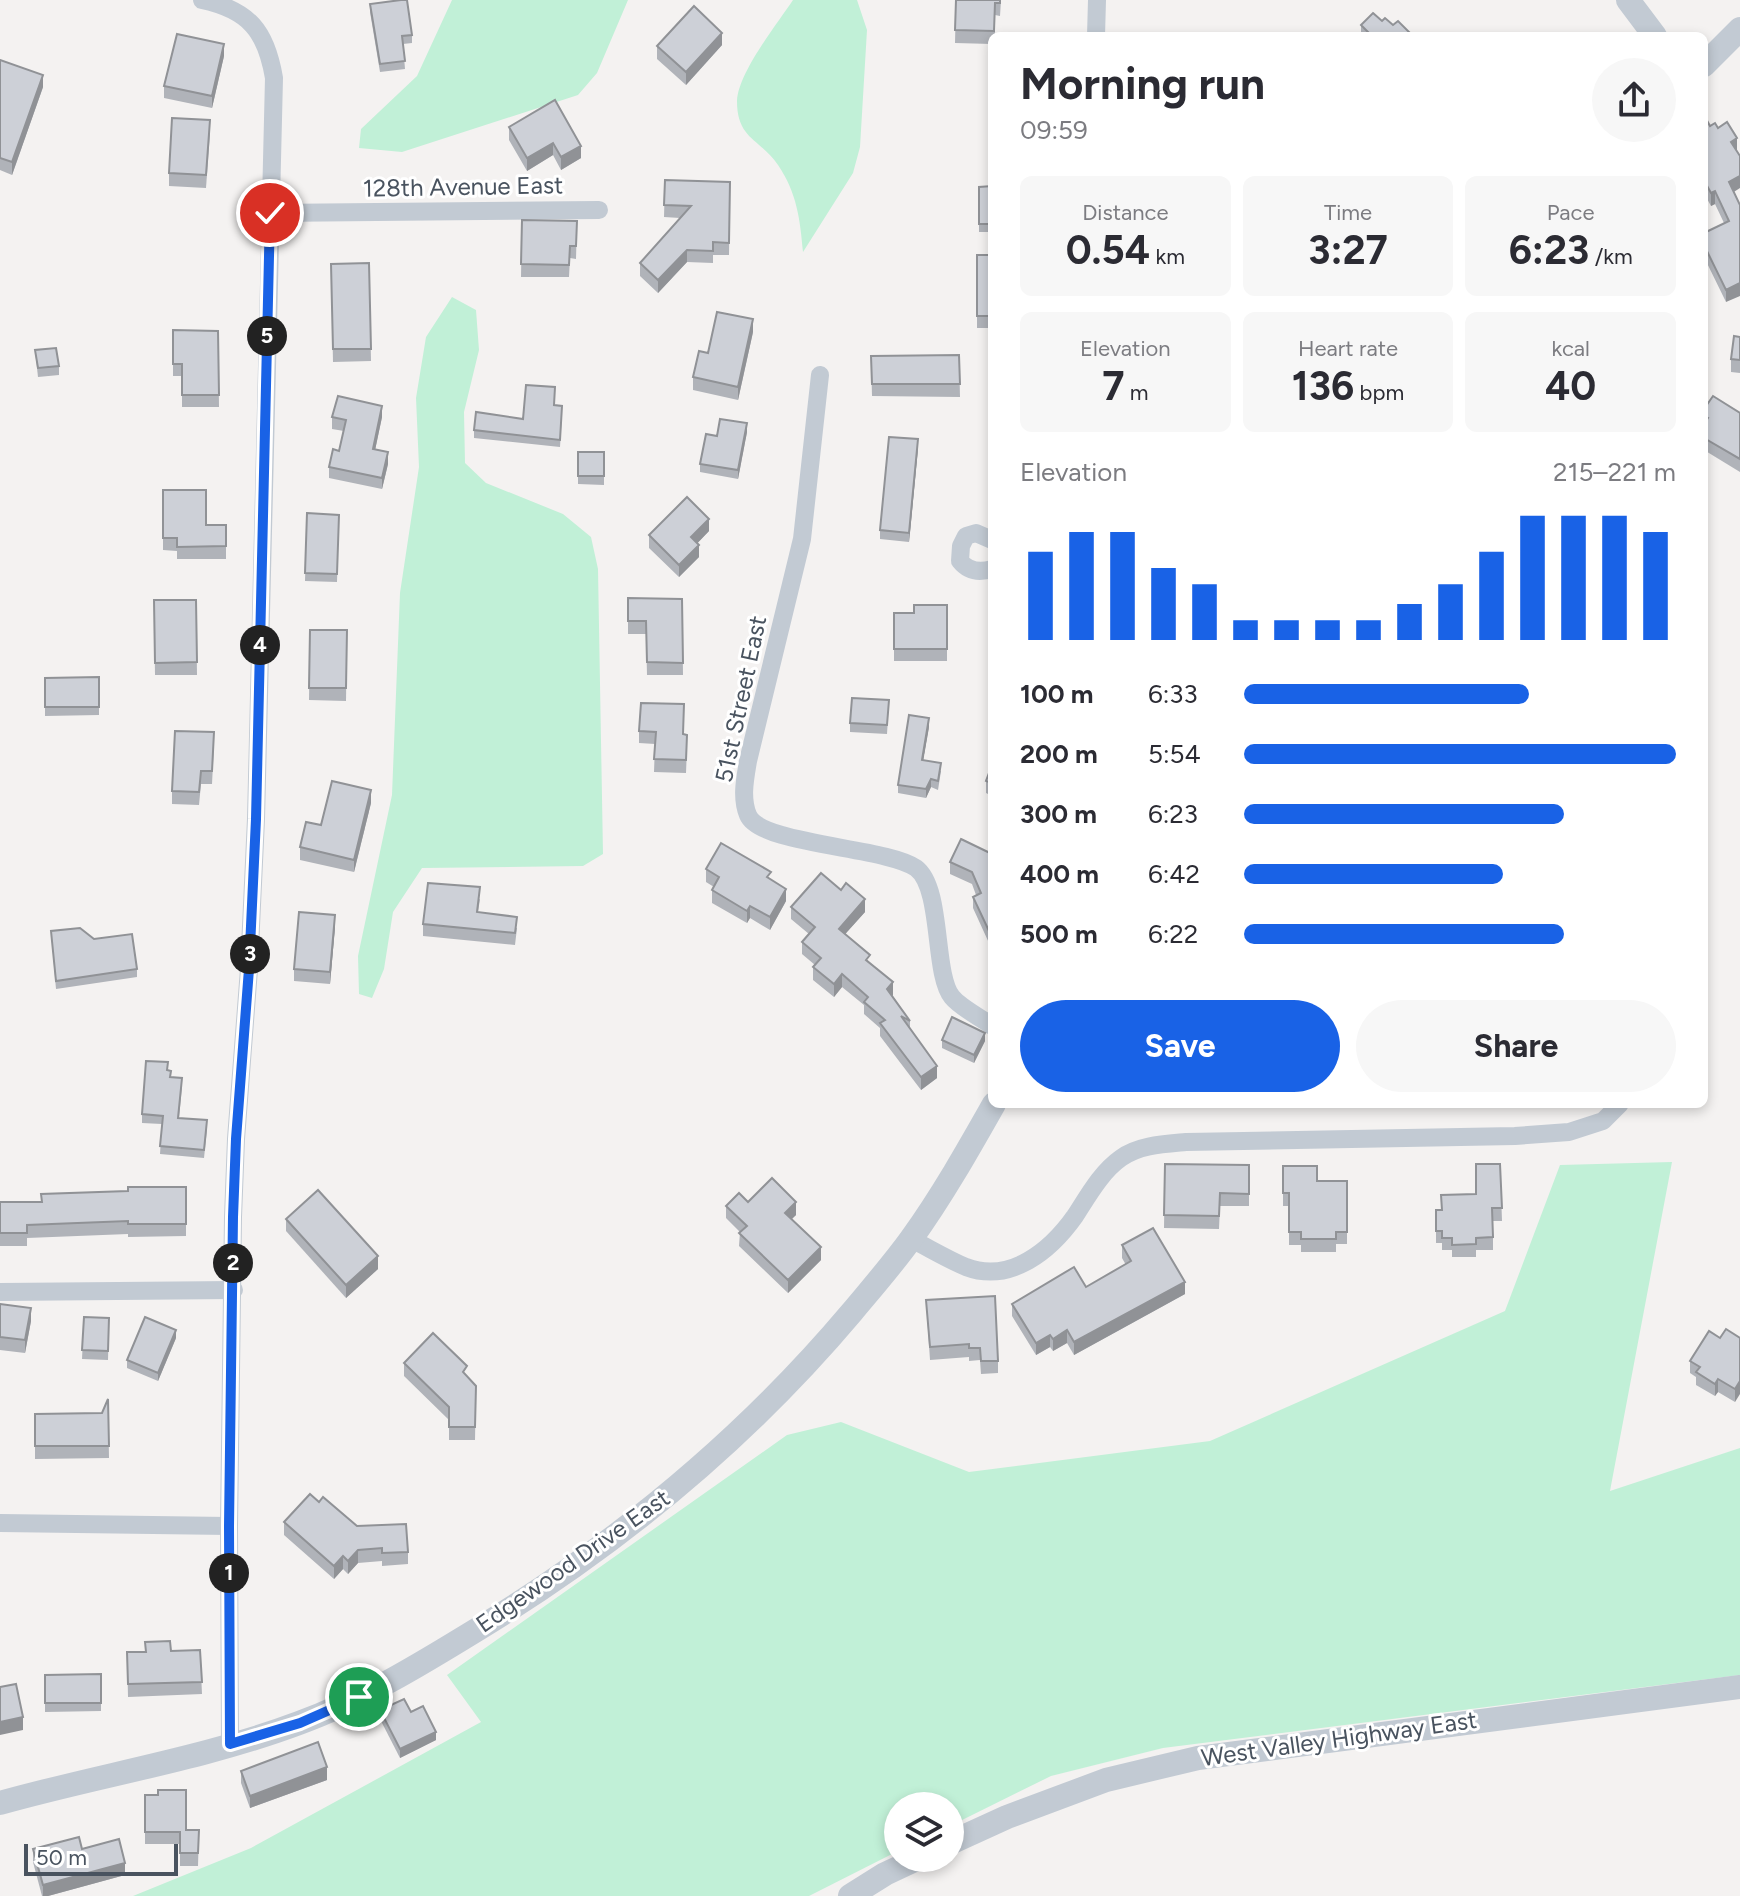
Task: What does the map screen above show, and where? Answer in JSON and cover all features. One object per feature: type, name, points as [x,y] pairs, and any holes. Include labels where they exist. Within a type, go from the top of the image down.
[{"type":"street","points":[[202,0],[243,14],[259,32],[271,57],[274,78],[256,819],[236,1139],[229,1526],[230,1744]]},
{"type":"street","points":[[1096,32],[1097,0]]},
{"type":"street","points":[[1628,0],[1652,32]]},
{"type":"street","points":[[1708,61],[1740,29]]},
{"type":"street","name":"128th Avenue East","points":[[270,213],[599,210]]},
{"type":"street","name":"51st Street East","points":[[820,375],[802,539],[748,761],[744,787],[748,815],[759,826],[786,836],[895,860],[916,868],[925,880],[930,895],[945,981],[952,997],[988,1023]]},
{"type":"street","points":[[988,538],[976,533],[966,536],[961,546],[960,561],[965,568],[988,570]]},
{"type":"street","name":"Edgewood Drive East","points":[[0,1803],[300,1723],[359,1697],[422,1663],[496,1618],[618,1535],[714,1456],[812,1359],[911,1239],[992,1108]]},
{"type":"street","points":[[911,1239],[969,1268],[1003,1270],[1020,1266],[1040,1255],[1065,1231],[1107,1171],[1121,1158],[1154,1145],[1569,1132],[1603,1121],[1616,1108]]},
{"type":"street","points":[[0,1292],[234,1290]]},
{"type":"street","points":[[0,1523],[229,1526]]},
{"type":"street","name":"West Valley Highway East","points":[[964,1837],[1106,1780],[1198,1758],[1740,1687]]},
{"type":"street","points":[[850,1896],[889,1872]]},
{"type":"green space","points":[[452,0],[628,0],[597,73],[578,95],[402,152],[359,148],[361,129],[417,76]]},
{"type":"green space","points":[[793,0],[857,0],[867,30],[860,147],[853,173],[803,252],[799,217],[790,186],[771,156],[745,132],[737,101],[751,63]]},
{"type":"green space","points":[[452,297],[476,310],[479,350],[464,412],[465,463],[486,483],[563,514],[591,537],[598,569],[603,854],[583,866],[422,868],[393,912],[384,969],[372,998],[359,994],[358,956],[392,795],[400,593],[419,467],[416,398],[426,337]]},
{"type":"green space","points":[[1672,1162],[1610,1491],[1740,1448],[1740,1675],[1163,1748],[1051,1776],[964,1819],[964,1792],[884,1792],[884,1858],[809,1896],[133,1896],[251,1848],[481,1722],[447,1675],[787,1435],[841,1422],[969,1472],[1210,1441],[1505,1311],[1560,1165]]},
{"type":"building","points":[[407,0],[412,35],[402,36],[405,61],[380,64],[370,4]]},
{"type":"building","points":[[956,0],[1000,0],[1000,3],[995,3],[994,31],[955,30]]},
{"type":"building","points":[[694,6],[722,33],[686,72],[657,46]]},
{"type":"building","points":[[1373,13],[1393,25],[1398,21],[1409,32],[1368,32],[1361,25]]},
{"type":"building","points":[[177,34],[224,44],[212,96],[164,86]]},
{"type":"building","points":[[0,60],[43,75],[12,162],[0,158]]},
{"type":"building","points":[[555,100],[581,146],[561,157],[553,143],[527,158],[509,127]]},
{"type":"building","points":[[172,118],[210,120],[206,175],[169,173]]},
{"type":"building","points":[[1708,122],[1710,126],[1715,123],[1718,128],[1727,122],[1737,138],[1731,142],[1740,156],[1740,176],[1729,182],[1740,205],[1740,283],[1726,290],[1708,253],[1708,231],[1729,221],[1715,191],[1711,193],[1708,188]]},
{"type":"building","points":[[665,180],[730,182],[729,243],[713,242],[713,251],[687,250],[658,280],[640,263],[691,206],[664,205]]},
{"type":"building","points":[[988,186],[988,224],[979,224],[979,187]]},
{"type":"building","points":[[522,220],[577,221],[576,246],[570,246],[569,265],[521,264]]},
{"type":"building","points":[[977,255],[988,255],[988,316],[977,316]]},
{"type":"building","points":[[369,263],[371,349],[333,349],[331,264]]},
{"type":"building","points":[[717,312],[753,319],[738,387],[693,377],[699,351],[708,353]]},
{"type":"building","points":[[173,330],[218,331],[219,395],[182,395],[182,364],[173,364]]},
{"type":"building","points":[[1734,336],[1740,337],[1740,360],[1731,359]]},
{"type":"building","points":[[56,348],[59,366],[38,368],[35,350]]},
{"type":"building","points":[[959,355],[960,384],[872,384],[871,356]]},
{"type":"building","points":[[526,385],[555,387],[554,405],[562,406],[560,440],[474,430],[476,412],[523,419]]},
{"type":"building","points":[[338,396],[382,406],[373,449],[388,452],[382,478],[329,467],[333,449],[339,451],[346,420],[332,417]]},
{"type":"building","points":[[1713,396],[1740,413],[1740,459],[1708,440],[1708,403]]},
{"type":"building","points":[[720,419],[747,423],[738,470],[700,464],[706,434],[717,436]]},
{"type":"building","points":[[889,437],[918,439],[909,533],[880,530]]},
{"type":"building","points":[[578,452],[604,452],[604,476],[578,476]]},
{"type":"building","points":[[163,490],[206,490],[206,525],[226,525],[226,546],[177,547],[177,538],[163,538]]},
{"type":"building","points":[[687,497],[709,519],[691,537],[699,545],[679,565],[649,535]]},
{"type":"building","points":[[307,513],[339,515],[337,574],[305,573]]},
{"type":"building","points":[[628,598],[682,599],[683,663],[647,662],[646,621],[628,621]]},
{"type":"building","points":[[154,600],[196,600],[197,662],[155,663]]},
{"type":"building","points":[[914,605],[947,605],[947,649],[894,649],[894,613],[914,613]]},
{"type":"building","points":[[310,630],[347,630],[346,688],[309,688]]},
{"type":"building","points":[[99,677],[99,707],[45,707],[45,678]]},
{"type":"building","points":[[852,698],[889,700],[887,725],[850,723]]},
{"type":"building","points":[[641,703],[684,704],[686,760],[654,759],[656,732],[639,731]]},
{"type":"building","points":[[909,715],[929,718],[922,760],[941,763],[938,781],[931,779],[926,789],[898,785]]},
{"type":"building","points":[[175,731],[214,732],[212,771],[201,771],[199,792],[172,791]]},
{"type":"building","points":[[332,781],[371,790],[354,860],[300,847],[306,822],[321,825]]},
{"type":"building","points":[[961,839],[988,852],[988,929],[973,897],[981,893],[972,872],[950,862]]},
{"type":"building","points":[[721,843],[771,872],[767,877],[786,889],[770,917],[750,906],[747,911],[712,890],[719,877],[706,869]]},
{"type":"building","points":[[821,873],[841,890],[846,883],[865,899],[839,929],[870,955],[866,960],[893,982],[887,989],[910,1021],[901,1016],[937,1066],[921,1077],[880,1023],[885,1020],[864,1002],[868,997],[842,974],[834,984],[813,967],[821,958],[802,942],[815,927],[791,907]]},
{"type":"building","points":[[428,883],[480,887],[477,912],[517,917],[515,933],[423,924]]},
{"type":"building","points":[[299,912],[335,915],[330,972],[294,969]]},
{"type":"building","points":[[80,928],[94,939],[132,934],[137,969],[56,981],[51,931]]},
{"type":"building","points":[[952,1017],[985,1033],[974,1055],[942,1040]]},
{"type":"building","points":[[146,1061],[168,1062],[170,1077],[182,1078],[178,1118],[207,1120],[204,1150],[160,1146],[163,1116],[142,1114]]},
{"type":"building","points":[[1165,1164],[1249,1165],[1249,1194],[1220,1193],[1219,1216],[1164,1215]]},
{"type":"building","points":[[1476,1164],[1500,1164],[1502,1208],[1492,1208],[1493,1237],[1476,1238],[1476,1244],[1452,1245],[1452,1238],[1442,1238],[1442,1231],[1436,1231],[1436,1210],[1442,1210],[1441,1195],[1476,1194]]},
{"type":"building","points":[[1283,1166],[1317,1166],[1317,1181],[1347,1181],[1347,1232],[1336,1232],[1336,1239],[1301,1239],[1301,1232],[1289,1232],[1289,1193],[1283,1193]]},
{"type":"building","points":[[772,1178],[796,1202],[785,1213],[821,1247],[788,1280],[739,1233],[747,1226],[726,1206],[739,1193],[748,1202]]},
{"type":"building","points":[[128,1187],[186,1187],[186,1224],[128,1224],[128,1221],[27,1225],[27,1233],[0,1233],[0,1202],[42,1202],[41,1194],[128,1191]]},
{"type":"building","points":[[318,1190],[378,1256],[346,1285],[286,1219]]},
{"type":"building","points":[[1153,1228],[1185,1282],[1074,1342],[1067,1330],[1053,1339],[1050,1335],[1036,1343],[1012,1304],[1074,1267],[1086,1287],[1131,1261],[1122,1245]]},
{"type":"building","points":[[995,1296],[998,1361],[981,1361],[980,1348],[969,1348],[969,1344],[930,1347],[926,1300]]},
{"type":"building","points":[[0,1304],[31,1308],[25,1340],[0,1337]]},
{"type":"building","points":[[84,1317],[109,1318],[108,1351],[82,1350]]},
{"type":"building","points":[[145,1317],[176,1330],[158,1373],[127,1360]]},
{"type":"building","points":[[1726,1329],[1740,1338],[1740,1381],[1735,1389],[1718,1379],[1715,1384],[1696,1372],[1700,1367],[1690,1361],[1709,1331],[1720,1338]]},
{"type":"building","points":[[433,1333],[467,1366],[463,1372],[476,1386],[475,1427],[449,1427],[449,1407],[404,1363]]},
{"type":"building","points":[[108,1399],[109,1446],[35,1446],[35,1414],[102,1413]]},
{"type":"building","points":[[310,1494],[319,1502],[323,1497],[357,1526],[406,1524],[408,1552],[382,1553],[382,1548],[358,1550],[348,1561],[343,1556],[334,1566],[284,1522]]},
{"type":"building","points":[[170,1641],[171,1651],[200,1650],[202,1682],[128,1684],[127,1652],[146,1652],[145,1642]]},
{"type":"building","points":[[101,1674],[101,1703],[45,1703],[45,1675]]},
{"type":"building","points":[[16,1684],[23,1717],[0,1722],[0,1687]]},
{"type":"building","points":[[404,1699],[411,1712],[423,1706],[436,1732],[400,1749],[380,1710]]},
{"type":"building","points":[[318,1742],[327,1767],[250,1796],[241,1771]]},
{"type":"building","points":[[158,1790],[186,1790],[186,1830],[199,1830],[198,1853],[180,1853],[180,1832],[145,1832],[145,1795],[158,1795]]},
{"type":"building","points":[[79,1837],[82,1849],[119,1839],[125,1863],[43,1885],[33,1849]]},
{"type":"route","points":[[270,213],[256,819],[233,1217],[230,1744],[300,1723],[359,1697]]}]
